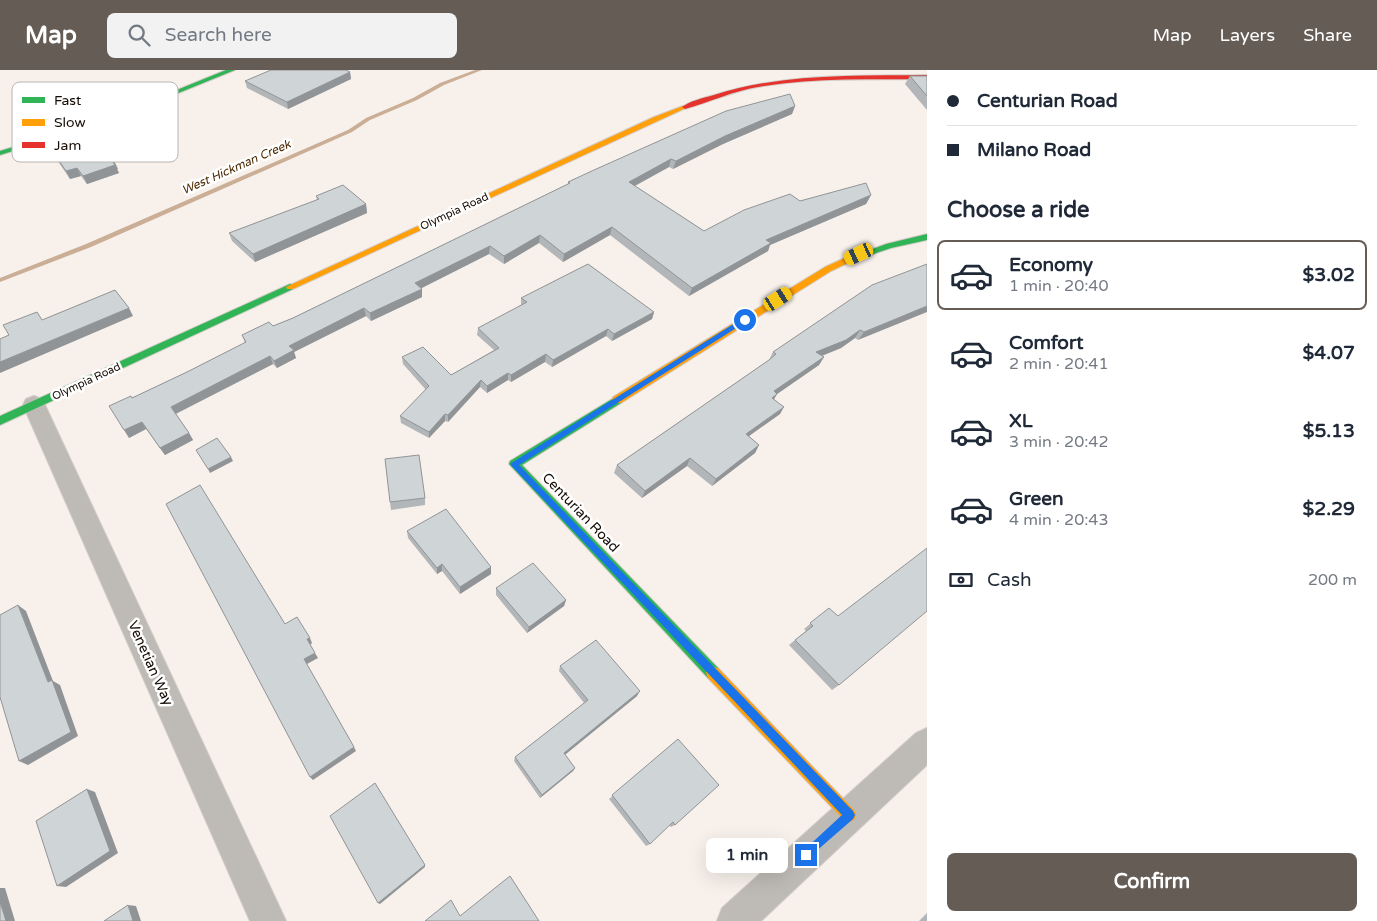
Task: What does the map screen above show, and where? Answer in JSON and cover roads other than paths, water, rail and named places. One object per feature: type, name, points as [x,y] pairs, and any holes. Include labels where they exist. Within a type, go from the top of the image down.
[{"type":"street","points":[[178,92],[232,70]]},
{"type":"street","name":"Olympia Road","points":[[0,421],[638,126],[686,106],[737,90],[786,81],[927,77]]},
{"type":"street","points":[[0,153],[12,149]]},
{"type":"street","name":"Centurian Road","points":[[850,815],[514,464],[828,268],[888,244],[927,237]]},
{"type":"street","name":"Venetian Way","points":[[34,405],[268,921]]},
{"type":"street","points":[[735,921],[927,744]]},
{"type":"waterway","name":"West Hickman Creek","points":[[0,280],[132,227],[350,131],[368,119],[415,99],[442,84],[480,70]]}]
